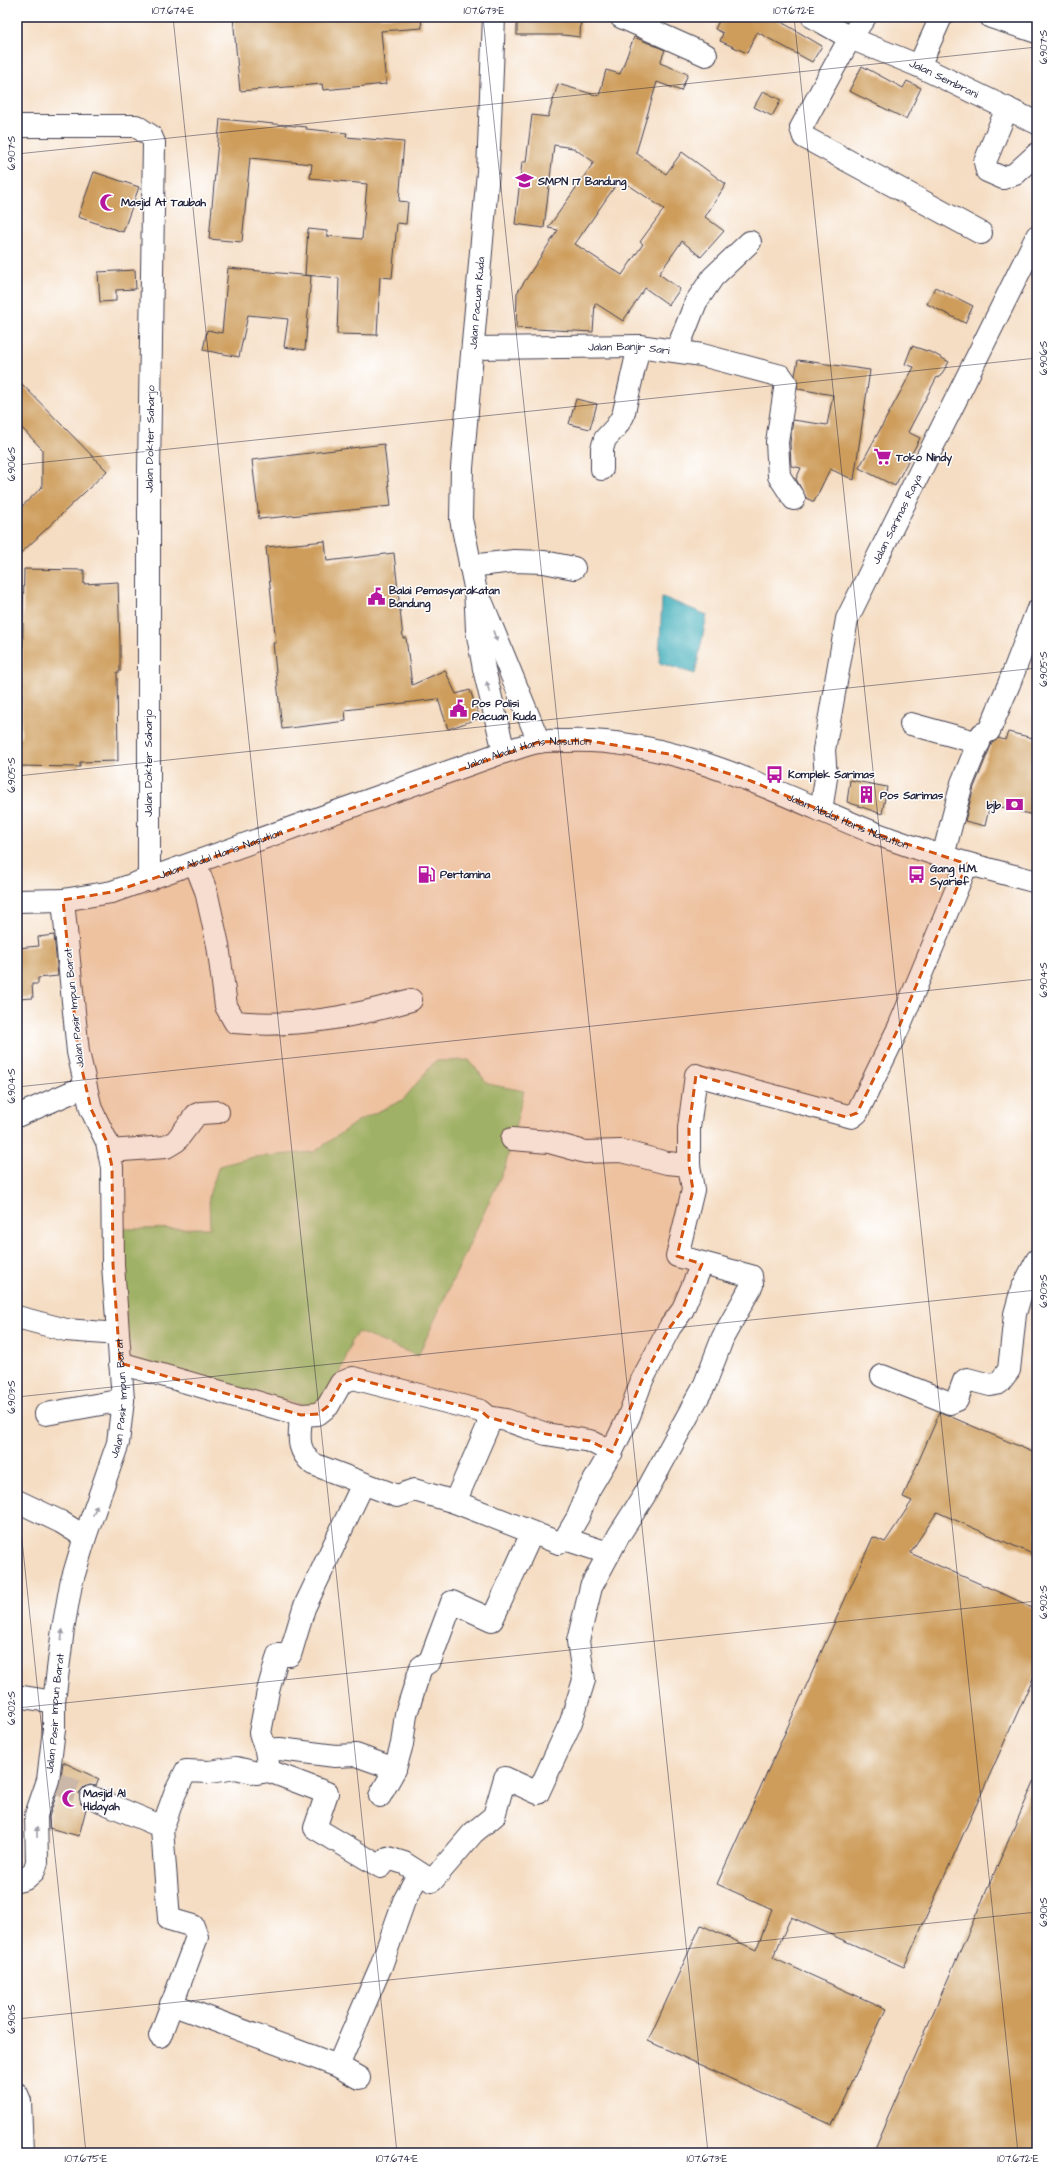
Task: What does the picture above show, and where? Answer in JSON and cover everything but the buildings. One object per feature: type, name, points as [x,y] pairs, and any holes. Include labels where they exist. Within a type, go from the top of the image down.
[{"type":"main road","name":"Jalan Pacuan Kuda","points":[[494,17],[488,172],[462,468],[462,520],[475,587],[539,742]]},
{"type":"main road","points":[[621,17],[706,55]]},
{"type":"main road","name":"Jalan Sembrani","points":[[813,17],[850,38],[919,66],[1037,122]]},
{"type":"main road","points":[[865,17],[850,38],[801,128],[804,137],[981,233]]},
{"type":"main road","points":[[919,66],[941,17]]},
{"type":"main road","points":[[991,17],[1037,32]]},
{"type":"main road","points":[[1007,108],[985,162],[987,171],[1003,178],[1015,174],[1037,154]]},
{"type":"main road","name":"Jalan Dokter Saharjo","points":[[17,126],[136,126],[151,136],[154,143],[149,470],[149,880]]},
{"type":"main road","name":"Jalan Sarimas Raya","points":[[826,778],[824,750],[847,619],[1037,236]]},
{"type":"main road","points":[[677,350],[696,302],[713,277],[750,242]]},
{"type":"main road","name":"Jalan Banjir Sari","points":[[473,348],[639,346],[677,350],[781,376],[786,383],[777,442],[779,476],[794,499]]},
{"type":"main road","points":[[602,469],[602,449],[605,439],[616,427],[623,416],[639,346]]},
{"type":"main road","points":[[470,566],[514,562],[537,562],[574,568]]},
{"type":"main road","points":[[822,811],[826,778],[837,752],[870,575]]},
{"type":"main road","name":"Jalan Pacuan Kuda","points":[[475,587],[478,630],[484,669],[504,752]]},
{"type":"main road","points":[[943,856],[962,783],[982,734],[988,731],[1009,684],[1037,611]]},
{"type":"main road","points":[[911,724],[979,743]]},
{"type":"main road","name":"Jalan Abdul Haris Nasution","points":[[17,901],[63,900],[112,892],[504,752],[539,742],[584,740],[623,744],[669,754],[751,781],[880,834],[943,856],[967,864],[1037,882]]},
{"type":"main road","points":[[195,863],[206,891],[218,945],[226,1006],[235,1022],[266,1025],[326,1020],[379,1009],[411,1000]]},
{"type":"main road","points":[[160,2036],[171,2004],[184,1976],[197,1937],[193,1926],[169,1919],[162,1829],[175,1793],[186,1771],[209,1772],[236,1768],[257,1773],[269,1771],[327,1793],[315,1828],[381,1867],[388,1858],[404,1863],[432,1881],[473,1834],[494,1816],[505,1778],[538,1793],[571,1722],[584,1680],[578,1641],[590,1587],[608,1553],[644,1496],[705,1384],[723,1337],[752,1285],[751,1276],[702,1264],[677,1256],[693,1190],[689,1164],[689,1128],[696,1075],[846,1117],[852,1117],[857,1113],[899,1027],[967,864]]},
{"type":"main road","name":"Jalan Pasir Impun Barat","points":[[17,1881],[25,1879],[34,1871],[37,1862],[36,1815],[52,1782],[54,1702],[63,1629],[71,1584],[85,1537],[118,1443],[123,1400],[113,1266],[112,1167],[110,1151],[91,1109],[78,1052],[63,900]]},
{"type":"main road","points":[[17,1116],[72,1092]]},
{"type":"main road","points":[[110,1151],[166,1147],[176,1141],[196,1115],[201,1113],[218,1112]]},
{"type":"main road","points":[[512,1139],[549,1142],[585,1152],[621,1151],[667,1163],[689,1164]]},
{"type":"main road","points":[[882,1376],[950,1403],[957,1400],[964,1382],[967,1379],[990,1385],[999,1383],[1009,1370],[1015,1314],[1022,1289],[1037,1260]]},
{"type":"main road","points":[[300,1414],[300,1446],[304,1456],[313,1464],[397,1496],[414,1490],[455,1502],[532,1533],[559,1542],[565,1539],[578,1517],[588,1491],[612,1452],[629,1416],[642,1380],[670,1327],[682,1311],[702,1264]]},
{"type":"main road","points":[[17,1317],[66,1330],[118,1334]]},
{"type":"main road","points":[[120,1363],[300,1414],[318,1414],[328,1406],[341,1383],[353,1378],[481,1410],[488,1417],[506,1420],[546,1434],[590,1441],[612,1452]]},
{"type":"main road","points":[[46,1414],[123,1400]]},
{"type":"main road","points":[[455,1502],[488,1426],[488,1417]]},
{"type":"main road","points":[[269,1771],[266,1750],[260,1733],[262,1715],[278,1655],[290,1655],[304,1608],[363,1484]]},
{"type":"main road","points":[[17,1501],[60,1522],[85,1537]]},
{"type":"main road","points":[[380,1796],[395,1769],[402,1744],[406,1714],[421,1667],[430,1661],[452,1602],[492,1620],[532,1533]]},
{"type":"main road","points":[[565,1539],[608,1553]]},
{"type":"main road","points":[[17,1696],[54,1702]]},
{"type":"main road","points":[[266,1750],[280,1749],[335,1756],[356,1755],[395,1769]]},
{"type":"main road","points":[[91,1798],[158,1825],[162,1829]]},
{"type":"main road","points":[[338,2066],[381,1966],[404,1901],[419,1873]]},
{"type":"main road","points":[[171,2004],[338,2066],[359,2078]]},
{"type":"main road","points":[[17,2094],[20,2102],[22,2153]]},
{"type":"highlighted area","points":[[584,740],[669,754],[751,781],[880,835],[967,864],[899,1027],[857,1113],[846,1117],[696,1075],[689,1128],[689,1165],[693,1190],[677,1256],[702,1264],[682,1311],[670,1327],[642,1380],[612,1452],[590,1441],[546,1434],[488,1417],[481,1411],[353,1378],[341,1383],[328,1406],[318,1414],[301,1415],[120,1363],[113,1265],[112,1167],[107,1142],[91,1109],[78,1052],[63,900],[112,892],[149,880],[539,742]]},
{"type":"green space","points":[[469,1060],[488,1084],[524,1091],[505,1167],[418,1356],[358,1332],[352,1340],[329,1404],[315,1408],[128,1359],[121,1229],[210,1228],[209,1195],[219,1166],[254,1157],[314,1152],[358,1121],[403,1100],[435,1061]]},
{"type":"water","points":[[662,597],[707,615],[695,674],[659,663]]},
{"type":"tunnel","points":[[56,1783],[91,1797]]},
{"type":"place","name":"SMPN 17 Bandung","points":[[525,181]]},
{"type":"place","name":"Masjid At Taubah","points":[[108,202]]},
{"type":"place","name":"Toko Nindy","points":[[883,457]]},
{"type":"place","name":"Balai Pemasyarakatan Bandung","points":[[376,596]]},
{"type":"place","name":"Pos Polisi Pacuan Kuda","points":[[459,709]]},
{"type":"place","name":"Komplek Sarimas","points":[[775,774]]},
{"type":"place","name":"Pos Sarimas","points":[[867,795]]},
{"type":"place","name":"bjb","points":[[1014,805]]},
{"type":"place","name":"Pertamina","points":[[427,874]]},
{"type":"place","name":"Gang H.M. Syarief","points":[[917,874]]},
{"type":"place","name":"Masjid Al Hidayah","points":[[70,1799]]}]
